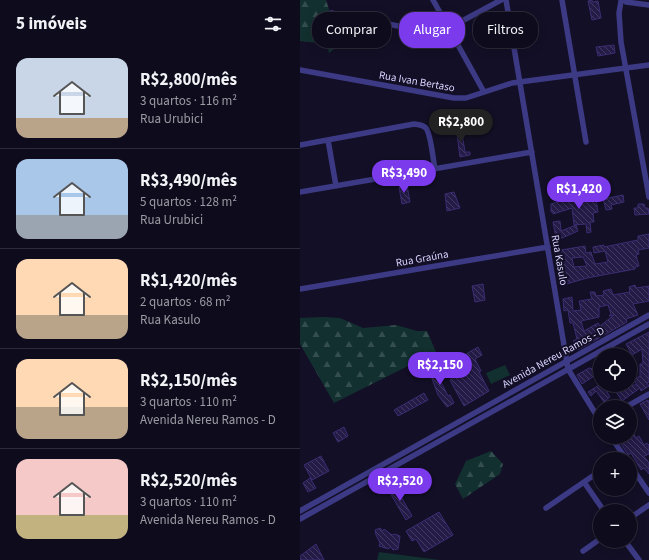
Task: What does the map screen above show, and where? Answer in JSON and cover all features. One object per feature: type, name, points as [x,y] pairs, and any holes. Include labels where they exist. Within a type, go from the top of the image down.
[{"type":"street","points":[[433,0],[439,12]]},
{"type":"street","points":[[465,19],[501,0]]},
{"type":"street","name":"Rua Kasulo","points":[[506,0],[568,369],[593,410]]},
{"type":"street","points":[[562,0],[586,142]]},
{"type":"street","points":[[649,4],[623,1],[619,13],[626,69],[649,197]]},
{"type":"street","points":[[459,48],[484,92]]},
{"type":"street","name":"Rua Ivan Bertaso","points":[[300,70],[442,97],[466,98],[520,82],[649,65]]},
{"type":"street","points":[[300,145],[414,124],[422,125],[427,129],[429,135],[435,169]]},
{"type":"street","points":[[328,140],[336,186]]},
{"type":"street","points":[[300,192],[532,152]]},
{"type":"street","name":"Rua Graúna","points":[[300,289],[548,247]]},
{"type":"street","name":"Avenida Nereu Ramos - D","points":[[300,511],[649,315]]},
{"type":"street","name":"Avenida Nereu Ramos - D","points":[[300,519],[649,324]]},
{"type":"street","points":[[637,401],[649,394]]},
{"type":"street","points":[[384,463],[388,470]]},
{"type":"street","points":[[637,475],[649,493]]},
{"type":"street","points":[[546,508],[593,476]]},
{"type":"street","points":[[584,482],[599,504]]},
{"type":"street","points":[[637,513],[649,505]]},
{"type":"street","points":[[583,550],[593,544]]},
{"type":"street","points":[[631,548],[639,560]]},
{"type":"green space","points":[[300,0],[326,0],[330,12],[312,12],[312,42],[300,41]]},
{"type":"green space","points":[[328,48],[336,48],[329,53]]},
{"type":"green space","points":[[300,318],[340,318],[363,328],[396,325],[417,331],[427,331],[436,352],[334,403],[300,344]]},
{"type":"green space","points":[[505,365],[510,375],[491,384],[486,373]]},
{"type":"green space","points":[[491,451],[503,464],[500,474],[463,499],[455,484],[466,461]]},
{"type":"green space","points":[[379,552],[440,560],[377,560]]},
{"type":"building","points":[[592,0],[592,2],[598,1],[601,18],[592,20],[588,1]]},
{"type":"building","points":[[614,45],[615,53],[598,56],[596,47]]},
{"type":"building","points":[[456,127],[461,127],[465,152],[470,152],[470,155],[460,157]]},
{"type":"building","points":[[407,185],[410,202],[402,204],[399,187]]},
{"type":"building","points":[[454,192],[460,208],[447,211],[445,194]]},
{"type":"building","points":[[595,193],[598,212],[593,213],[594,222],[590,222],[591,232],[587,233],[586,224],[574,225],[572,208],[553,214],[553,212],[551,212],[551,204],[568,199],[569,201],[580,199],[580,204],[589,202],[588,194]]},
{"type":"building","points":[[623,195],[624,202],[611,205],[612,209],[606,210],[603,199]]},
{"type":"building","points":[[638,204],[644,204],[645,208],[648,208],[649,214],[635,215],[634,208],[638,208]]},
{"type":"building","points":[[560,221],[561,231],[576,225],[578,231],[562,238],[556,238],[553,222]]},
{"type":"building","points":[[649,234],[649,248],[638,250],[639,254],[636,255],[639,266],[635,267],[635,269],[587,278],[563,285],[559,259],[557,260],[555,251],[585,246],[586,253],[591,252],[595,264],[608,262],[605,251],[594,253],[593,247],[604,245],[604,247],[638,240],[638,236]],"holes":[[[583,257],[587,266],[574,267],[572,258]]]},
{"type":"building","points":[[483,284],[485,300],[475,302],[472,286]]},
{"type":"building","points":[[635,285],[636,288],[649,286],[649,301],[633,304],[638,315],[626,319],[627,322],[578,350],[573,341],[577,339],[573,323],[570,323],[568,310],[564,311],[563,299],[572,297],[573,311],[581,310],[579,301],[592,299],[590,292],[595,292],[596,296],[604,295],[603,291],[611,289],[613,295],[630,292],[629,287]],"holes":[[[608,305],[611,314],[609,316],[614,315],[600,326],[598,323],[584,331],[581,321],[599,317],[599,307]]]},
{"type":"building","points":[[649,332],[649,382],[647,383],[649,386],[641,391],[640,388],[637,390],[637,378],[640,376],[640,364],[643,364],[642,349],[637,352],[637,348],[628,348],[626,344]]},
{"type":"building","points":[[478,347],[482,355],[475,359],[481,371],[479,372],[489,391],[464,406],[450,380],[453,378],[446,366]]},
{"type":"building","points":[[434,361],[443,379],[440,380],[448,396],[450,395],[454,403],[447,407],[438,395],[431,376],[434,373],[429,363]]},
{"type":"building","points":[[589,368],[593,369],[593,377],[582,384],[577,375]]},
{"type":"building","points":[[593,389],[593,392],[595,392],[591,396],[588,392]]},
{"type":"building","points":[[597,392],[607,392],[610,397],[606,400],[603,400]]},
{"type":"building","points":[[616,392],[634,392],[623,400],[621,400]]},
{"type":"building","points":[[424,393],[428,400],[398,416],[394,410]]},
{"type":"building","points":[[648,400],[649,402],[649,420],[640,404]]},
{"type":"building","points":[[344,427],[348,436],[338,442],[333,433]]},
{"type":"building","points":[[639,436],[644,445],[647,443],[649,445],[649,454],[644,456],[649,463],[649,474],[644,468],[641,470],[637,463],[637,452],[626,452],[621,444],[637,444],[637,437]]},
{"type":"building","points":[[321,456],[329,471],[312,480],[304,465]]},
{"type":"building","points":[[310,478],[316,488],[308,492],[303,483]]},
{"type":"building","points":[[394,484],[412,516],[406,520],[387,488]]},
{"type":"building","points":[[439,512],[453,535],[424,552],[416,539],[412,541],[406,531]]},
{"type":"building","points":[[380,528],[392,535],[395,534],[400,536],[398,549],[393,550],[391,547],[388,549],[379,546],[380,543],[375,530]]},
{"type":"building","points":[[316,544],[324,560],[300,560],[300,556]]}]
